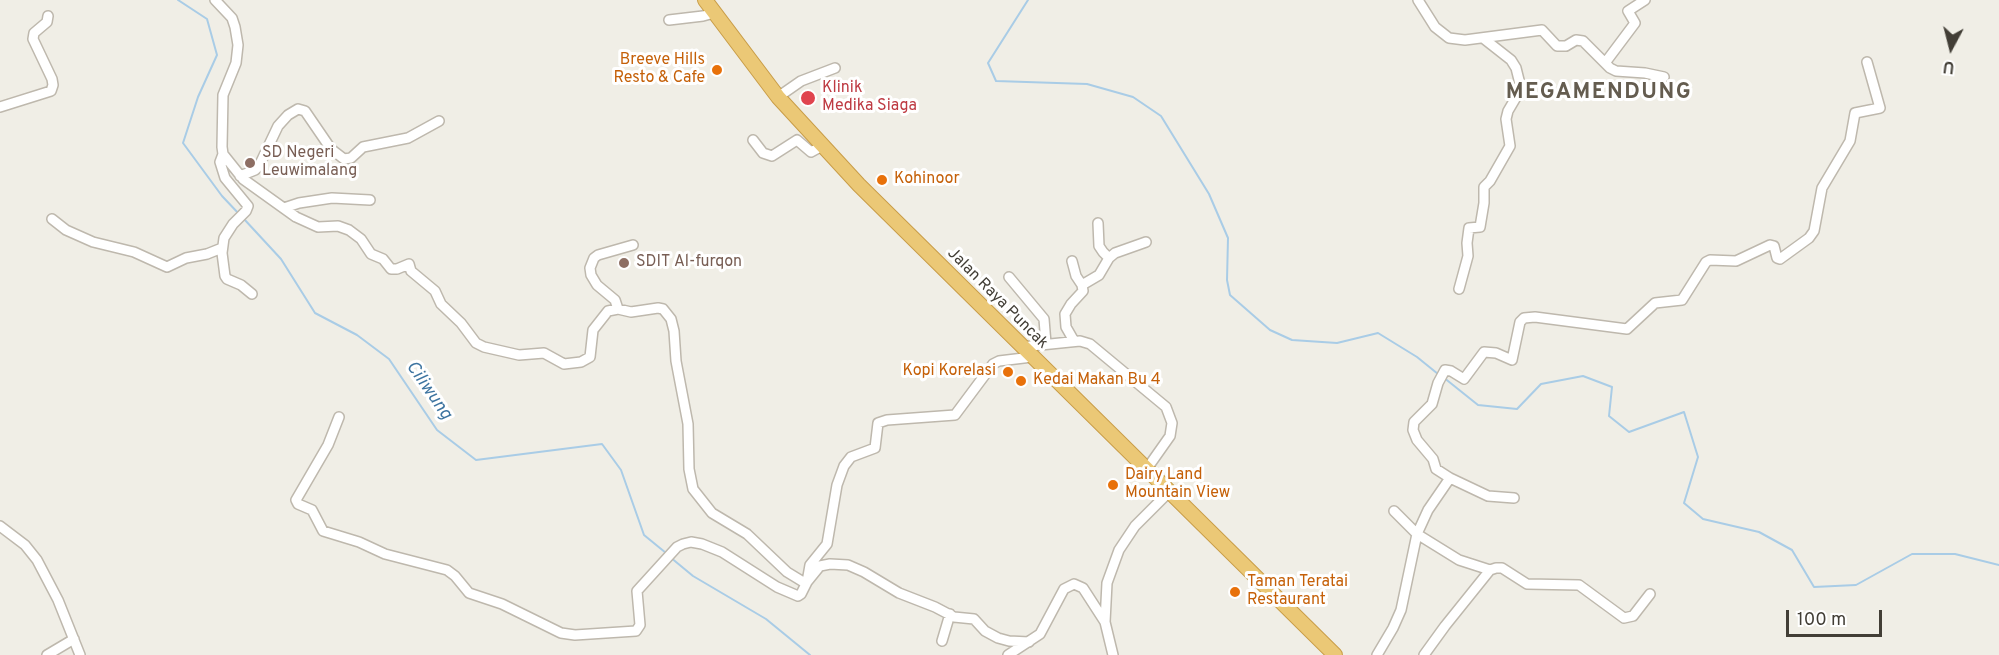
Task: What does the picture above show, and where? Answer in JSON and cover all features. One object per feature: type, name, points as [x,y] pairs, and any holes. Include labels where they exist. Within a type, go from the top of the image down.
[{"type":"highway","name":"Jalan Raya Puncak","points":[[705,0],[778,96],[822,146],[1021,347],[1335,655]]},
{"type":"street","points":[[215,0],[232,18],[238,45],[236,63],[223,95],[221,139],[223,154],[220,162],[223,176],[247,205],[246,211],[226,234],[222,248],[222,262],[226,278],[241,285],[252,294]]},
{"type":"street","points":[[1418,0],[1435,27],[1445,36],[1459,40],[1542,30],[1557,46],[1566,46],[1576,40],[1583,41],[1605,63],[1619,72],[1645,73],[1664,78]]},
{"type":"street","points":[[1605,63],[1635,24],[1628,11],[1645,0]]},
{"type":"street","points":[[669,20],[714,13]]},
{"type":"street","points":[[0,107],[51,91],[52,79],[33,39],[34,33],[47,22],[48,16]]},
{"type":"street","points":[[1459,289],[1468,256],[1468,228],[1480,227],[1484,187],[1490,181],[1510,146],[1506,127],[1507,115],[1518,94],[1520,84],[1516,68],[1511,60],[1483,38]]},
{"type":"street","points":[[1514,498],[1488,495],[1450,478],[1436,469],[1433,459],[1417,440],[1413,429],[1414,422],[1432,402],[1445,370],[1451,370],[1464,379],[1484,352],[1496,353],[1512,360],[1520,322],[1526,317],[1630,328],[1652,305],[1659,302],[1682,300],[1708,261],[1713,259],[1736,261],[1770,245],[1774,246],[1777,258],[1780,259],[1806,240],[1815,228],[1822,188],[1850,141],[1856,113],[1880,108],[1867,62]]},
{"type":"street","points":[[778,96],[801,81],[835,68]]},
{"type":"street","points":[[240,176],[257,168],[278,126],[288,115],[298,110],[305,111],[331,149],[337,156],[344,159],[351,158],[363,147],[408,138],[439,121]]},
{"type":"street","points":[[753,140],[763,153],[772,156],[797,140],[811,152],[822,146]]},
{"type":"street","points":[[223,154],[240,176],[290,214],[316,226],[338,226],[349,230],[363,241],[370,254],[383,258],[391,269],[409,264],[411,271],[435,291],[441,304],[461,323],[476,342],[484,347],[519,355],[544,353],[564,364],[581,362],[590,357],[591,339],[597,323],[608,311],[618,309],[631,312],[660,308],[666,311],[672,319],[675,336],[676,361],[688,424],[690,476],[696,494],[712,513],[747,534],[787,572],[807,582]]},
{"type":"street","points":[[284,208],[299,203],[332,198],[370,200]]},
{"type":"street","points":[[52,219],[66,230],[93,242],[134,252],[167,267],[186,258],[222,248]]},
{"type":"street","points":[[1098,223],[1099,246],[1109,258]]},
{"type":"street","points":[[1082,285],[1099,275],[1109,258],[1120,250],[1146,242]]},
{"type":"street","points":[[618,309],[615,300],[597,285],[591,275],[591,268],[594,258],[598,255],[633,245]]},
{"type":"street","points":[[1072,261],[1083,292],[1071,304],[1065,317],[1066,327],[1074,341]]},
{"type":"street","points":[[1009,277],[1044,319],[1046,344]]},
{"type":"street","points":[[1021,347],[1074,341],[1090,344],[1168,409],[1172,423],[1170,436],[1146,470]]},
{"type":"street","points":[[807,582],[810,564],[826,544],[837,485],[844,466],[854,455],[875,448],[878,423],[887,420],[955,415],[984,373],[995,362],[1032,357]]},
{"type":"street","points":[[339,417],[328,445],[296,500],[298,504],[308,506],[312,510],[325,532],[359,542],[385,554],[447,570],[469,593],[502,604],[546,627],[565,634],[636,631],[639,625],[637,591],[677,547],[685,543],[702,544],[736,560],[777,587],[798,596],[820,566],[848,565],[899,593],[956,617],[974,619],[985,631],[1002,640],[1029,642]]},
{"type":"street","points":[[1377,655],[1401,610],[1417,534],[1428,510],[1450,478]]},
{"type":"street","points":[[1113,655],[1105,622],[1107,583],[1119,550],[1135,526],[1169,492]]},
{"type":"street","points":[[1394,511],[1417,534],[1459,560],[1490,570],[1502,568],[1527,584],[1580,585],[1624,618],[1638,612],[1650,594]]},
{"type":"street","points":[[0,526],[25,545],[37,560],[58,600],[80,655]]},
{"type":"street","points":[[1424,655],[1490,570]]},
{"type":"street","points":[[1017,654],[1039,636],[1046,627],[1064,589],[1074,584],[1083,588],[1105,622]]},
{"type":"street","points":[[942,641],[951,614]]},
{"type":"street","points":[[47,655],[74,639]]},
{"type":"waterway","name":"Ciliwung","points":[[178,0],[207,19],[217,55],[198,97],[183,143],[222,196],[240,215]]},
{"type":"waterway","points":[[1028,0],[988,63],[996,81],[1087,84],[1133,97],[1161,116],[1209,194],[1228,238],[1227,280],[1230,295],[1270,330],[1292,340],[1337,343],[1378,333],[1417,357],[1438,374]]},
{"type":"waterway","name":"Ciliwung","points":[[244,219],[281,259],[315,313],[357,335],[389,359],[437,430],[476,460],[602,444],[621,470],[644,535],[666,553]]},
{"type":"waterway","points":[[1443,377],[1478,405],[1517,409],[1541,384],[1583,376],[1612,387],[1609,416],[1629,432],[1684,412],[1698,457],[1684,503],[1703,519],[1759,532],[1792,550],[1814,587],[1856,585],[1912,554],[1955,554],[1999,565]]},
{"type":"waterway","name":"Ciliwung","points":[[670,557],[693,576],[766,619],[810,655]]},
{"type":"place","name":"Breeve Hills Resto & Cafe","points":[[717,70]]},
{"type":"place","name":"Klinik Medika Siaga","points":[[808,98]]},
{"type":"place","name":"SD Negeri Leuwimalang","points":[[250,163]]},
{"type":"place","name":"Kohinoor","points":[[882,180]]},
{"type":"place","name":"SDIT Al-furqon","points":[[624,263]]},
{"type":"place","name":"Kopi Korelasi","points":[[1008,372]]},
{"type":"place","name":"Kedai Makan Bu 4","points":[[1021,381]]},
{"type":"place","name":"Dairy Land Mountain View","points":[[1113,485]]},
{"type":"place","name":"Taman Teratai Restaurant","points":[[1235,592]]},
{"type":"district","name":"MEGAMENDUNG","points":[[1599,94]]}]
